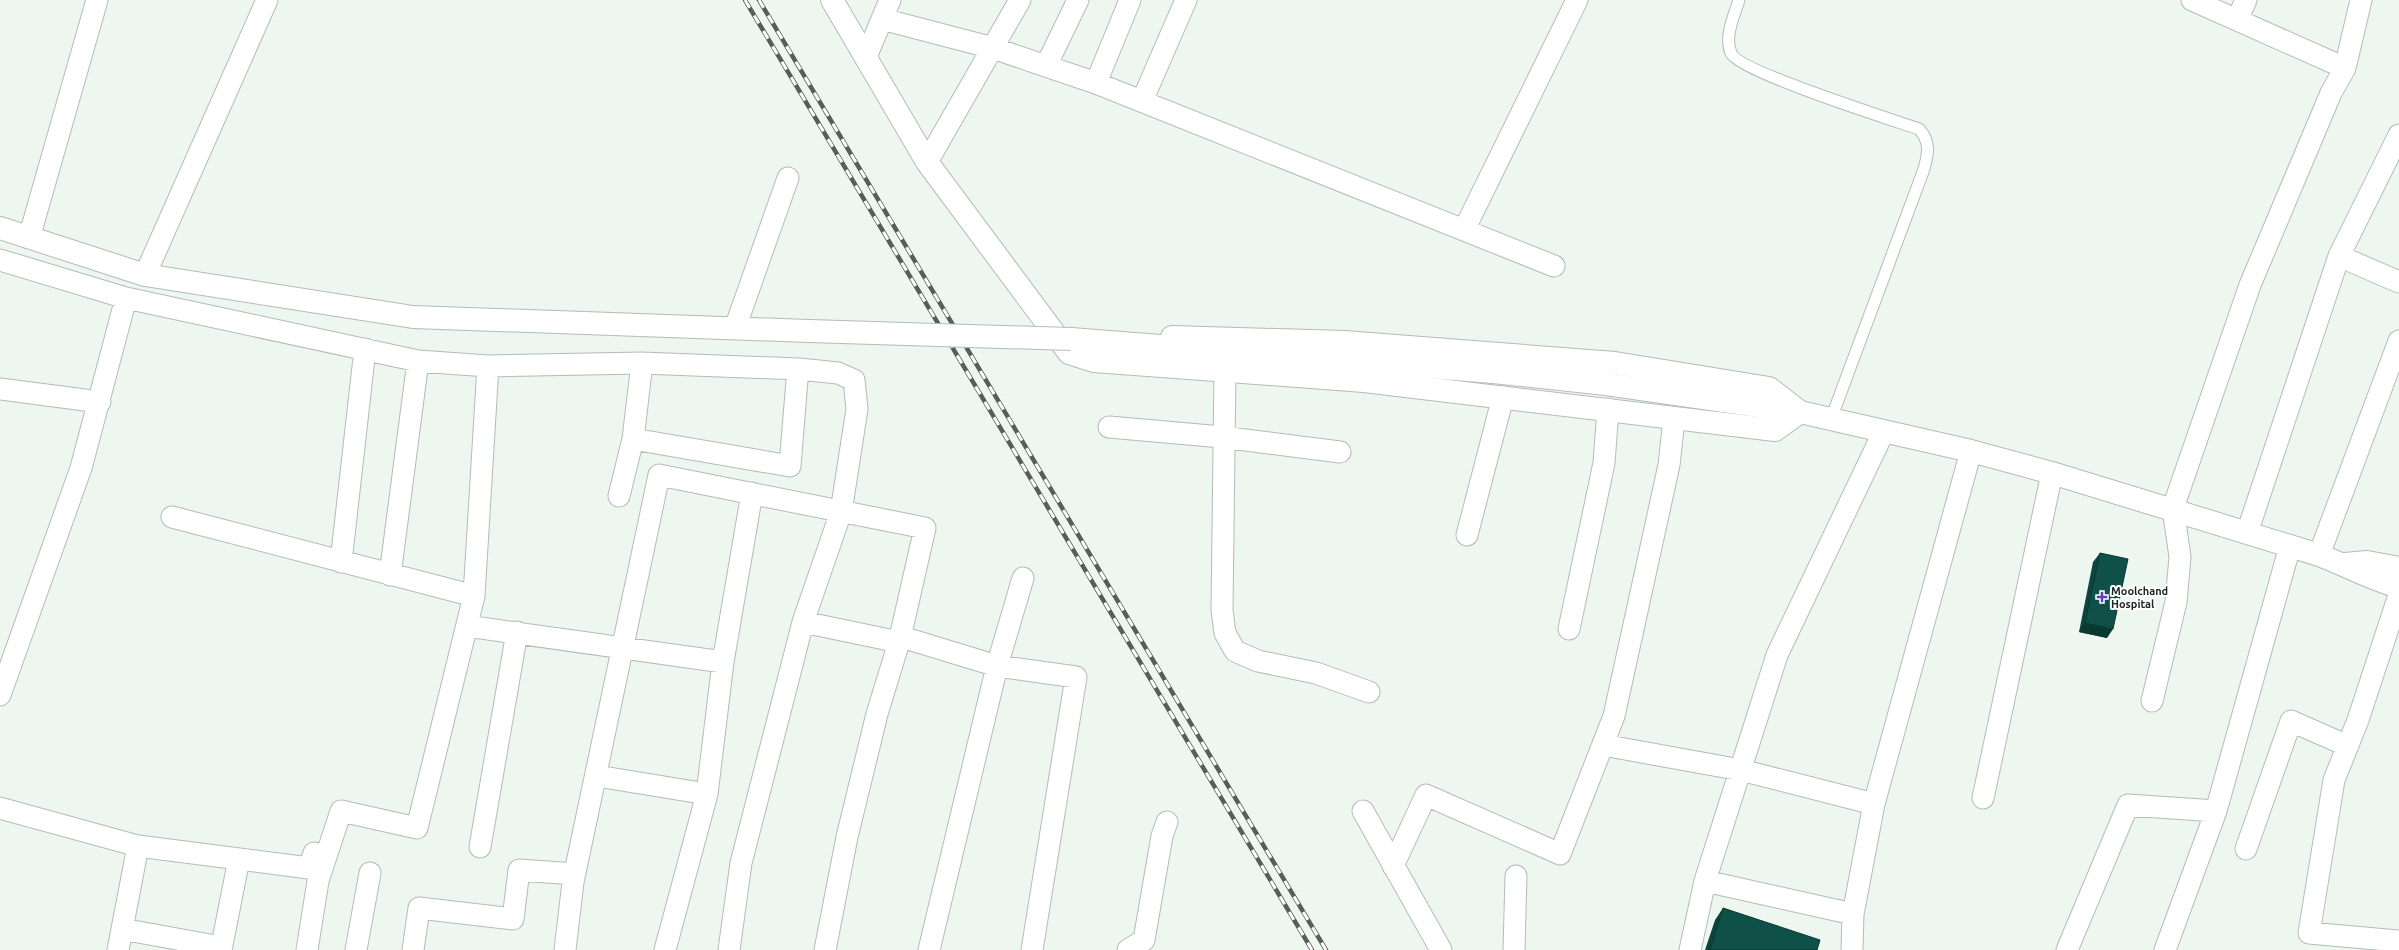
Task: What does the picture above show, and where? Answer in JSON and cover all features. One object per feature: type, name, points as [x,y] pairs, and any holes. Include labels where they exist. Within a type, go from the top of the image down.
[{"type":"main road","points":[[832,0],[927,162],[1064,336],[1069,353],[1094,361],[1364,381],[1775,430],[1800,412]]},
{"type":"main road","points":[[0,228],[144,275],[413,317],[809,331],[1064,336],[1493,372],[1606,384],[1800,412],[1970,451],[2173,508],[2247,534],[2319,555],[2344,564],[2363,576],[2399,587]]},
{"type":"main road","points":[[2344,564],[2367,562],[2399,568]]},
{"type":"street","points":[[144,275],[267,0]]},
{"type":"street","points":[[866,57],[890,0]]},
{"type":"street","points":[[927,162],[1020,0]]},
{"type":"street","points":[[1046,66],[1078,0]]},
{"type":"street","points":[[1096,83],[1130,0]]},
{"type":"street","points":[[1142,101],[1186,0]]},
{"type":"street","points":[[1464,230],[1577,0]]},
{"type":"street","points":[[2192,0],[2345,68]]},
{"type":"street","points":[[2237,20],[2246,0]]},
{"type":"street","points":[[2152,701],[2176,602],[2180,557],[2173,508],[2250,285],[2331,93],[2345,68],[2361,0]]},
{"type":"street","points":[[28,238],[92,2]]},
{"type":"street","points":[[882,19],[993,48],[1096,83],[1554,266]]},
{"type":"street","points":[[2247,534],[2339,256],[2399,135]]},
{"type":"street","points":[[735,328],[788,178]]},
{"type":"street","points":[[2339,256],[2399,282]]},
{"type":"street","points":[[0,260],[126,298],[365,348],[418,361],[488,366],[642,364],[799,369],[838,373],[854,380],[857,409],[841,512],[804,622],[741,863],[730,950]]},
{"type":"street","points":[[0,695],[81,468],[100,402],[126,298]]},
{"type":"street","points":[[2319,555],[2399,341]]},
{"type":"street","points":[[341,562],[365,348]]},
{"type":"street","points":[[390,575],[418,361]]},
{"type":"street","points":[[619,496],[633,439],[642,364]]},
{"type":"street","points":[[307,950],[318,881],[341,811],[417,828],[474,596],[488,366]]},
{"type":"street","points":[[633,439],[790,466],[796,380],[799,369]]},
{"type":"street","points":[[1225,370],[1222,437],[1222,610],[1225,633],[1236,652],[1258,661],[1316,673],[1369,692]]},
{"type":"street","points":[[0,390],[100,402]]},
{"type":"street","points":[[1467,535],[1503,397]]},
{"type":"street","points":[[1569,629],[1604,463],[1608,409]]},
{"type":"street","points":[[1394,866],[1426,795],[1560,854],[1614,716],[1669,465],[1674,419]]},
{"type":"street","points":[[1109,427],[1222,437],[1340,452]]},
{"type":"street","points":[[1690,950],[1705,881],[1777,655],[1884,431]]},
{"type":"street","points":[[1852,950],[1853,914],[1874,804],[1970,451]]},
{"type":"street","points":[[1983,798],[2052,473]]},
{"type":"street","points":[[565,950],[575,874],[597,776],[659,475],[925,528],[899,642],[877,714],[848,829],[825,950]]},
{"type":"street","points":[[665,950],[707,794],[723,662],[752,493]]},
{"type":"street","points":[[172,518],[474,596]]},
{"type":"street","points":[[2165,950],[2216,811],[2290,546]]},
{"type":"street","points":[[929,950],[997,666],[1023,578]]},
{"type":"street","points":[[2399,595],[2348,746],[2334,780],[2306,942],[2399,941]]},
{"type":"street","points":[[804,622],[899,642],[905,638],[997,666],[1076,677],[1032,950]]},
{"type":"street","points":[[467,626],[723,662]]},
{"type":"street","points":[[480,847],[517,632]]},
{"type":"street","points":[[2246,849],[2291,722],[2348,746]]},
{"type":"street","points":[[1603,745],[1741,770],[1874,804]]},
{"type":"street","points":[[597,776],[707,794]]},
{"type":"street","points":[[2068,950],[2128,805],[2216,811]]},
{"type":"street","points":[[0,808],[138,846],[309,868],[314,853],[326,857]]},
{"type":"street","points":[[1363,811],[1441,950]]},
{"type":"street","points":[[1128,950],[1144,940],[1162,836],[1167,822]]},
{"type":"street","points":[[118,950],[138,846]]},
{"type":"street","points":[[122,929],[221,948],[239,859]]},
{"type":"street","points":[[413,950],[420,908],[513,919],[520,870],[575,874]]},
{"type":"street","points":[[356,950],[370,873]]},
{"type":"street","points":[[1514,950],[1516,876]]},
{"type":"street","points":[[1705,881],[1853,914]]},
{"type":"lane","points":[[1739,0],[1728,43],[1732,55],[1740,63],[1767,75],[1920,129],[1927,137],[1928,152],[1924,169],[1831,419]]},
{"type":"building","points":[[2100,553],[2128,559],[2113,629],[2085,623]]},
{"type":"building","points":[[1723,908],[1820,940],[1817,950],[1710,950]]},
{"type":"railway","points":[[745,0],[1312,950]]},
{"type":"railway","points":[[759,0],[1326,950]]},
{"type":"place","name":"Moolchand Hospital","points":[[2102,597]]}]
